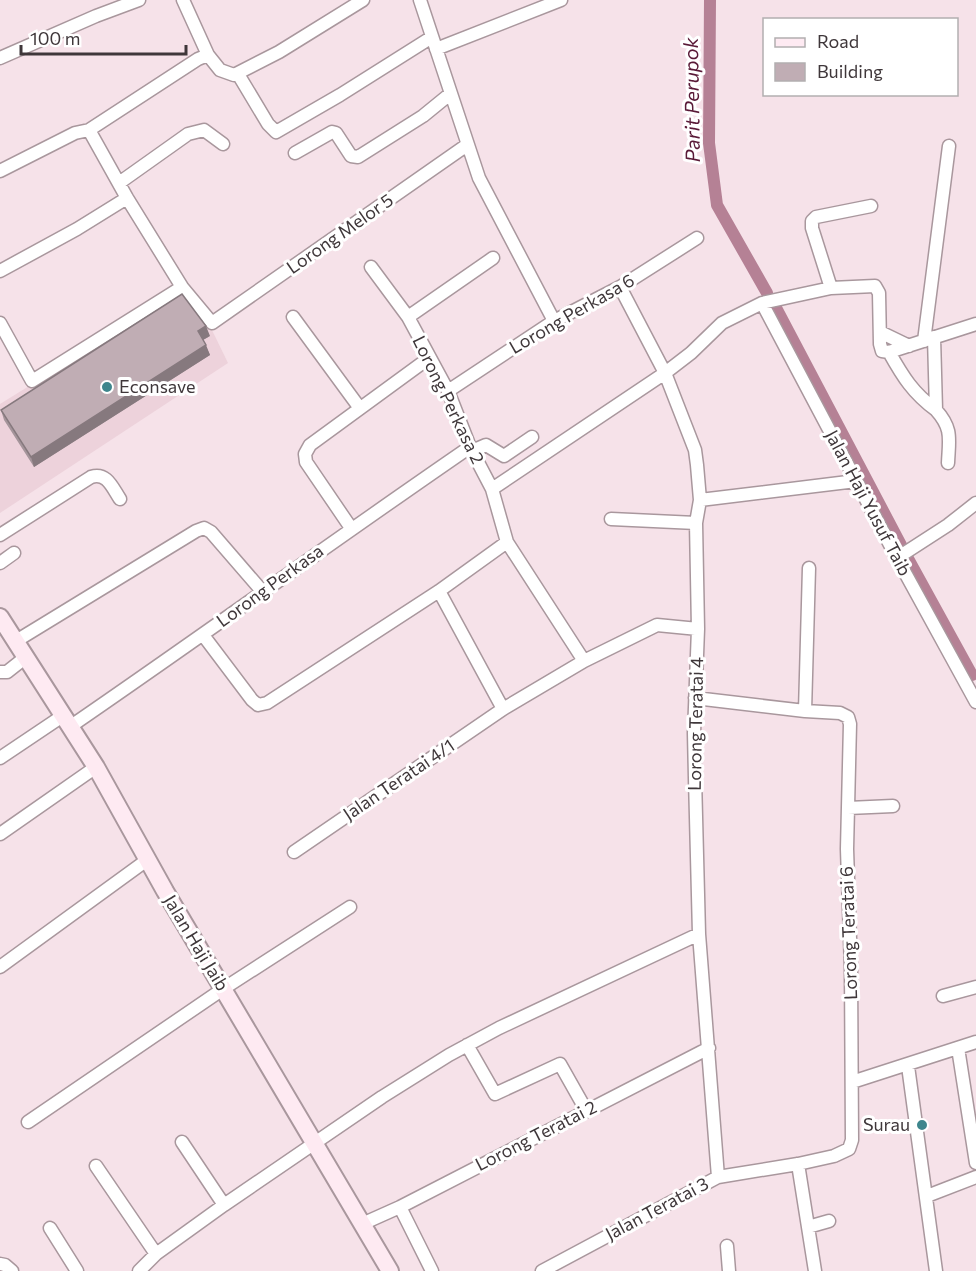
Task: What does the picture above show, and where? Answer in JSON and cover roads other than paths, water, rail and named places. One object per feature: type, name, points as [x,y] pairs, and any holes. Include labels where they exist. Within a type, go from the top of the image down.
[{"type":"street","points":[[0,58],[139,0]]},
{"type":"street","points":[[183,0],[208,55],[220,70],[227,74],[238,74],[311,33],[363,0]]},
{"type":"street","points":[[420,0],[480,182],[554,321]]},
{"type":"street","points":[[238,74],[268,124],[276,132],[434,43],[561,0]]},
{"type":"street","points":[[0,171],[75,133],[89,130],[198,59],[208,55]]},
{"type":"street","points":[[295,153],[332,132],[336,133],[351,156],[358,157],[423,116],[450,94]]},
{"type":"street","points":[[0,323],[32,381],[182,287],[127,198],[89,130]]},
{"type":"street","points":[[119,183],[197,130],[204,130],[223,144]]},
{"type":"street","name":"Lorong Melor 5","points":[[182,287],[212,324],[467,145]]},
{"type":"street","points":[[936,410],[929,339],[949,146]]},
{"type":"street","points":[[0,271],[77,229],[127,198]]},
{"type":"street","points":[[831,288],[812,228],[812,221],[816,217],[871,206]]},
{"type":"street","name":"Lorong Perkasa 6","points":[[448,391],[554,321],[620,287],[697,238]]},
{"type":"street","points":[[408,317],[493,258]]},
{"type":"street","name":"Lorong Perkasa 2","points":[[370,267],[408,317],[448,391],[471,449],[492,489],[507,542],[584,661]]},
{"type":"street","points":[[492,489],[665,373],[691,353],[723,323],[762,303],[831,288],[876,286],[879,292],[880,344],[882,351],[890,352],[976,324]]},
{"type":"street","name":"Lorong Teratai 4","points":[[620,287],[665,373],[695,450],[700,500],[696,523],[698,629],[694,755],[699,934],[718,1177]]},
{"type":"street","name":"Jalan Haji Yusuf Taib","points":[[762,303],[897,558],[971,682],[976,702]]},
{"type":"street","points":[[293,317],[359,407]]},
{"type":"street","points":[[880,332],[909,346]]},
{"type":"street","points":[[890,352],[918,397],[945,420],[950,432],[948,463]]},
{"type":"street","points":[[351,528],[306,462],[305,454],[310,445],[359,407],[429,358]]},
{"type":"street","points":[[471,449],[486,445],[504,456],[532,437]]},
{"type":"street","name":"Lorong Perkasa","points":[[0,758],[68,720],[203,635],[351,528],[471,449]]},
{"type":"street","points":[[0,535],[97,475],[105,477],[120,499]]},
{"type":"street","points":[[700,500],[856,481]]},
{"type":"street","points":[[897,558],[948,525],[976,503]]},
{"type":"street","points":[[611,519],[696,523]]},
{"type":"street","points":[[16,642],[204,528],[211,532],[262,591]]},
{"type":"street","points":[[203,635],[252,700],[258,705],[267,703],[439,591],[507,542]]},
{"type":"street","points":[[0,562],[14,553]]},
{"type":"street","points":[[695,698],[805,711],[809,568]]},
{"type":"street","points":[[439,591],[503,709]]},
{"type":"street","name":"Jalan Haji Jaib","points":[[0,617],[68,720],[147,860],[390,1271]]},
{"type":"street","name":"Jalan Teratai 4/1","points":[[294,852],[503,709],[584,661],[657,625],[698,629]]},
{"type":"street","points":[[0,672],[7,672],[26,657]]},
{"type":"street","name":"Lorong Teratai 6","points":[[805,711],[840,713],[849,717],[850,724],[847,849],[852,1140],[849,1149]]},
{"type":"street","points":[[0,834],[71,783],[96,768]]},
{"type":"street","points":[[848,808],[893,806]]},
{"type":"street","points":[[0,967],[147,860]]},
{"type":"street","points":[[28,1122],[223,989],[350,907]]},
{"type":"street","points":[[144,1269],[156,1254],[224,1205],[382,1097],[467,1045],[699,934]]},
{"type":"street","points":[[943,996],[976,987]]},
{"type":"street","points":[[852,1082],[976,1042]]},
{"type":"street","points":[[467,1045],[495,1094],[560,1064],[586,1110]]},
{"type":"street","name":"Lorong Teratai 2","points":[[362,1224],[400,1207],[709,1048]]},
{"type":"street","points":[[958,1048],[976,1163]]},
{"type":"street","points":[[908,1065],[936,1271]]},
{"type":"street","points":[[182,1142],[224,1205]]},
{"type":"street","name":"Jalan Teratai 3","points":[[542,1271],[718,1177],[798,1164],[834,1156],[849,1149]]},
{"type":"street","points":[[798,1164],[815,1271]]},
{"type":"street","points":[[96,1166],[156,1254]]},
{"type":"street","points":[[927,1196],[976,1177]]},
{"type":"street","points":[[400,1207],[432,1271]]},
{"type":"street","points":[[808,1227],[830,1221]]},
{"type":"street","points":[[50,1228],[77,1271]]},
{"type":"street","points":[[727,1246],[729,1271]]},
{"type":"street","points":[[0,1264],[12,1271]]},
{"type":"waterway","name":"Parit Perupok","points":[[710,0],[709,143],[717,205],[767,293]]},
{"type":"waterway","name":"Parit Perupok","points":[[773,302],[901,545]]},
{"type":"waterway","name":"Parit Perupok","points":[[906,555],[972,675]]},
{"type":"place","name":"Econsave","points":[[107,387]]},
{"type":"place","name":"Surau","points":[[922,1125]]}]
